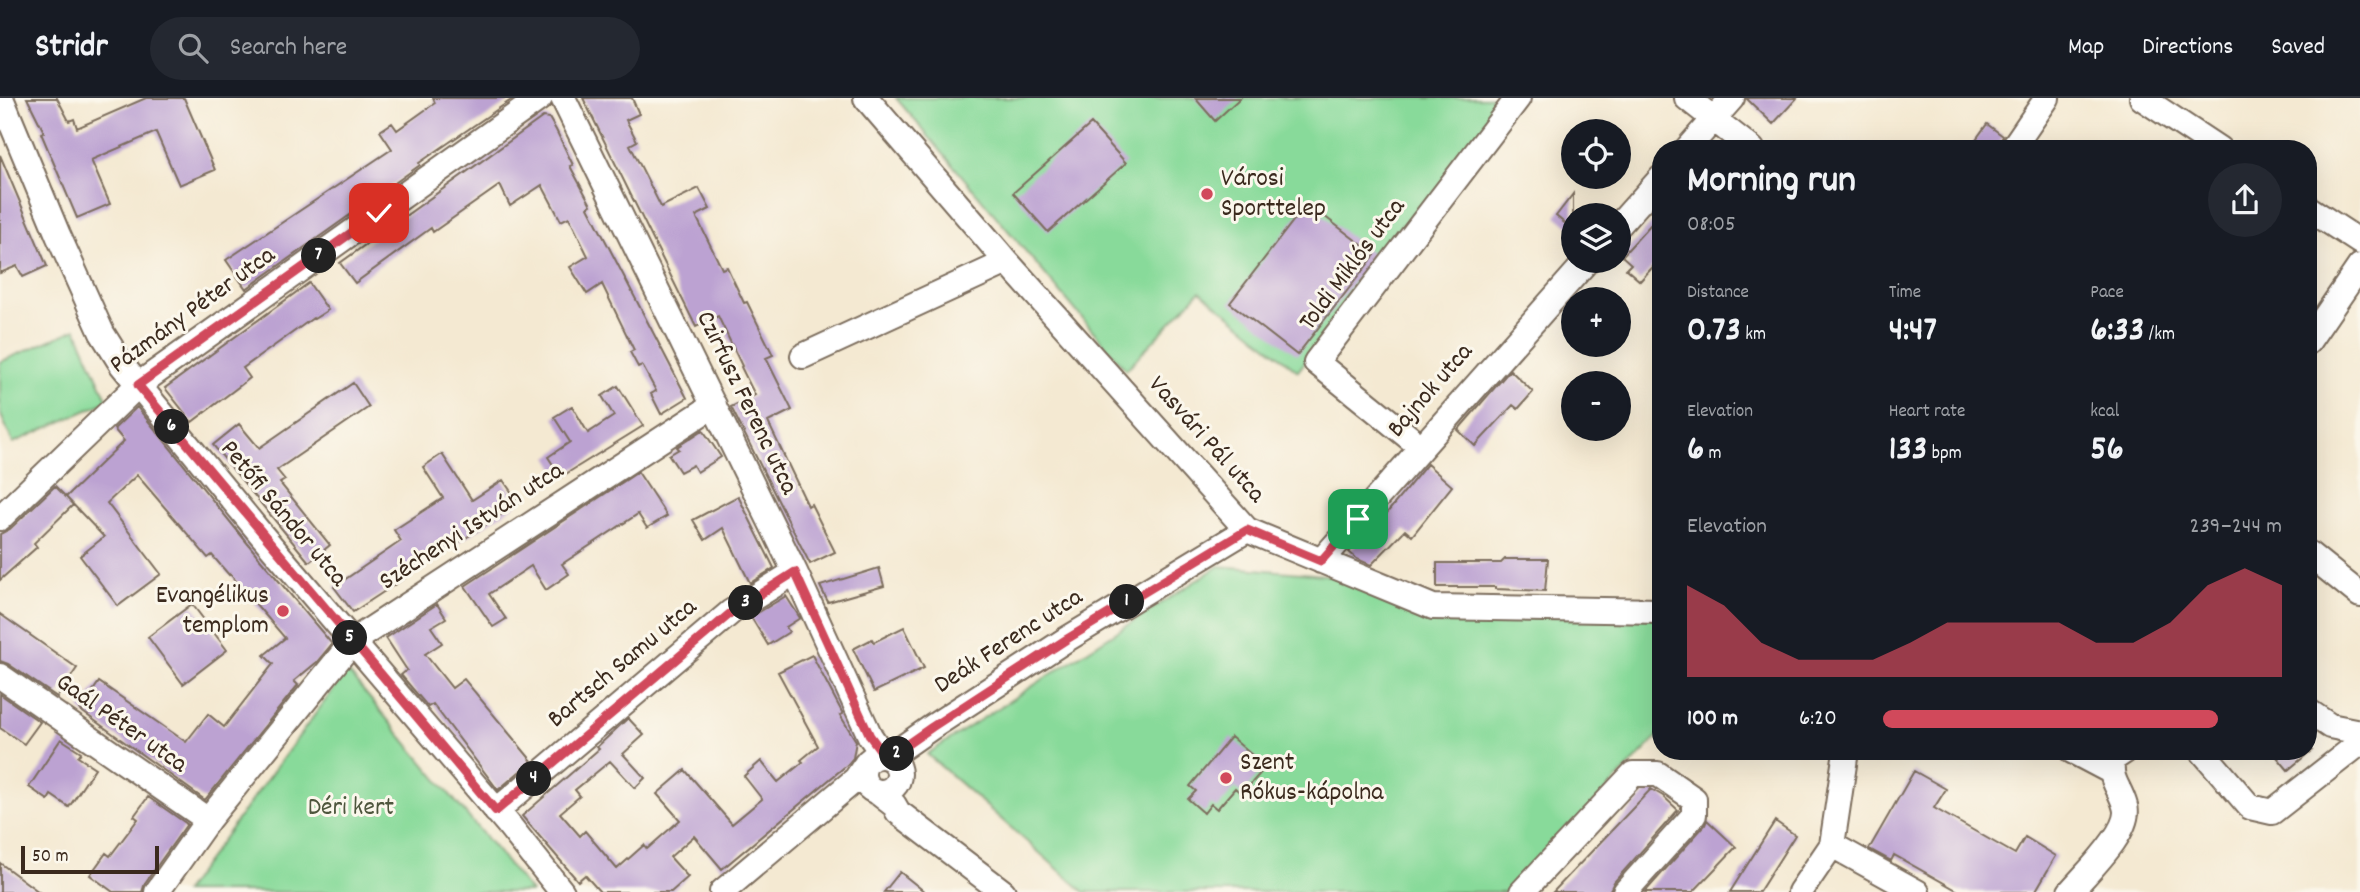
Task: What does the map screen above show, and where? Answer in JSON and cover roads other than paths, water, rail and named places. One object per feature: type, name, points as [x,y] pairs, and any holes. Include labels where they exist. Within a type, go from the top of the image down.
[{"type":"street","name":"Petőfi Sándor utca","points":[[1,98],[102,333],[122,365],[562,892]]},
{"type":"street","name":"Pázmány Péter utca","points":[[0,518],[138,385],[540,98]]},
{"type":"street","name":"Czirfusz Ferenc utca","points":[[563,98],[795,572],[881,771]]},
{"type":"street","name":"Vasvári Pál utca","points":[[866,98],[1007,262],[1247,530],[1433,607],[1652,611]]},
{"type":"street","name":"Toldi Miklós utca","points":[[1421,447],[1316,362],[1518,98]]},
{"type":"street","points":[[1687,98],[1740,140]]},
{"type":"street","points":[[1695,140],[1732,98]]},
{"type":"street","points":[[2018,140],[2047,98]]},
{"type":"street","points":[[2143,98],[2206,140]]},
{"type":"street","points":[[1631,212],[1652,188]]},
{"type":"street","points":[[2317,214],[2360,242]]},
{"type":"street","points":[[803,356],[1007,262]]},
{"type":"street","points":[[2317,329],[2360,266]]},
{"type":"street","name":"Bajnok utca","points":[[1321,561],[1576,273]]},
{"type":"street","name":"Széchenyi István utca","points":[[158,892],[208,820],[353,641],[715,405]]},
{"type":"street","name":"Deák Ferenc utca","points":[[722,892],[822,809],[860,790],[913,740],[1067,639],[1247,530]]},
{"type":"street","points":[[2317,560],[2360,595]]},
{"type":"street","name":"Bartsch Samu utca","points":[[496,811],[732,612],[795,572]]},
{"type":"street","name":"Gaál Péter utca","points":[[0,676],[208,820]]},
{"type":"street","points":[[2317,717],[2330,726],[2360,732]]},
{"type":"street","points":[[2210,760],[2250,807],[2272,812],[2360,743]]},
{"type":"street","points":[[1800,892],[1832,845],[1845,760]]},
{"type":"street","points":[[2070,892],[2120,833],[2127,808],[2110,771],[2089,760]]},
{"type":"street","points":[[2110,771],[2113,760]]},
{"type":"street","points":[[881,771],[898,812],[1003,892]]},
{"type":"street","points":[[1522,892],[1633,774],[1658,774],[1694,799],[1694,815],[1626,892]]},
{"type":"street","points":[[1832,845],[1917,892]]},
{"type":"place","name":"Városi Sporttelep","points":[[1207,194]]},
{"type":"place","name":"Evangélikus templom","points":[[283,611]]},
{"type":"place","name":"Szent Rókus-kápolna","points":[[1226,778]]},
{"type":"park label","name":"Déri kert","points":[[351,808]]}]
